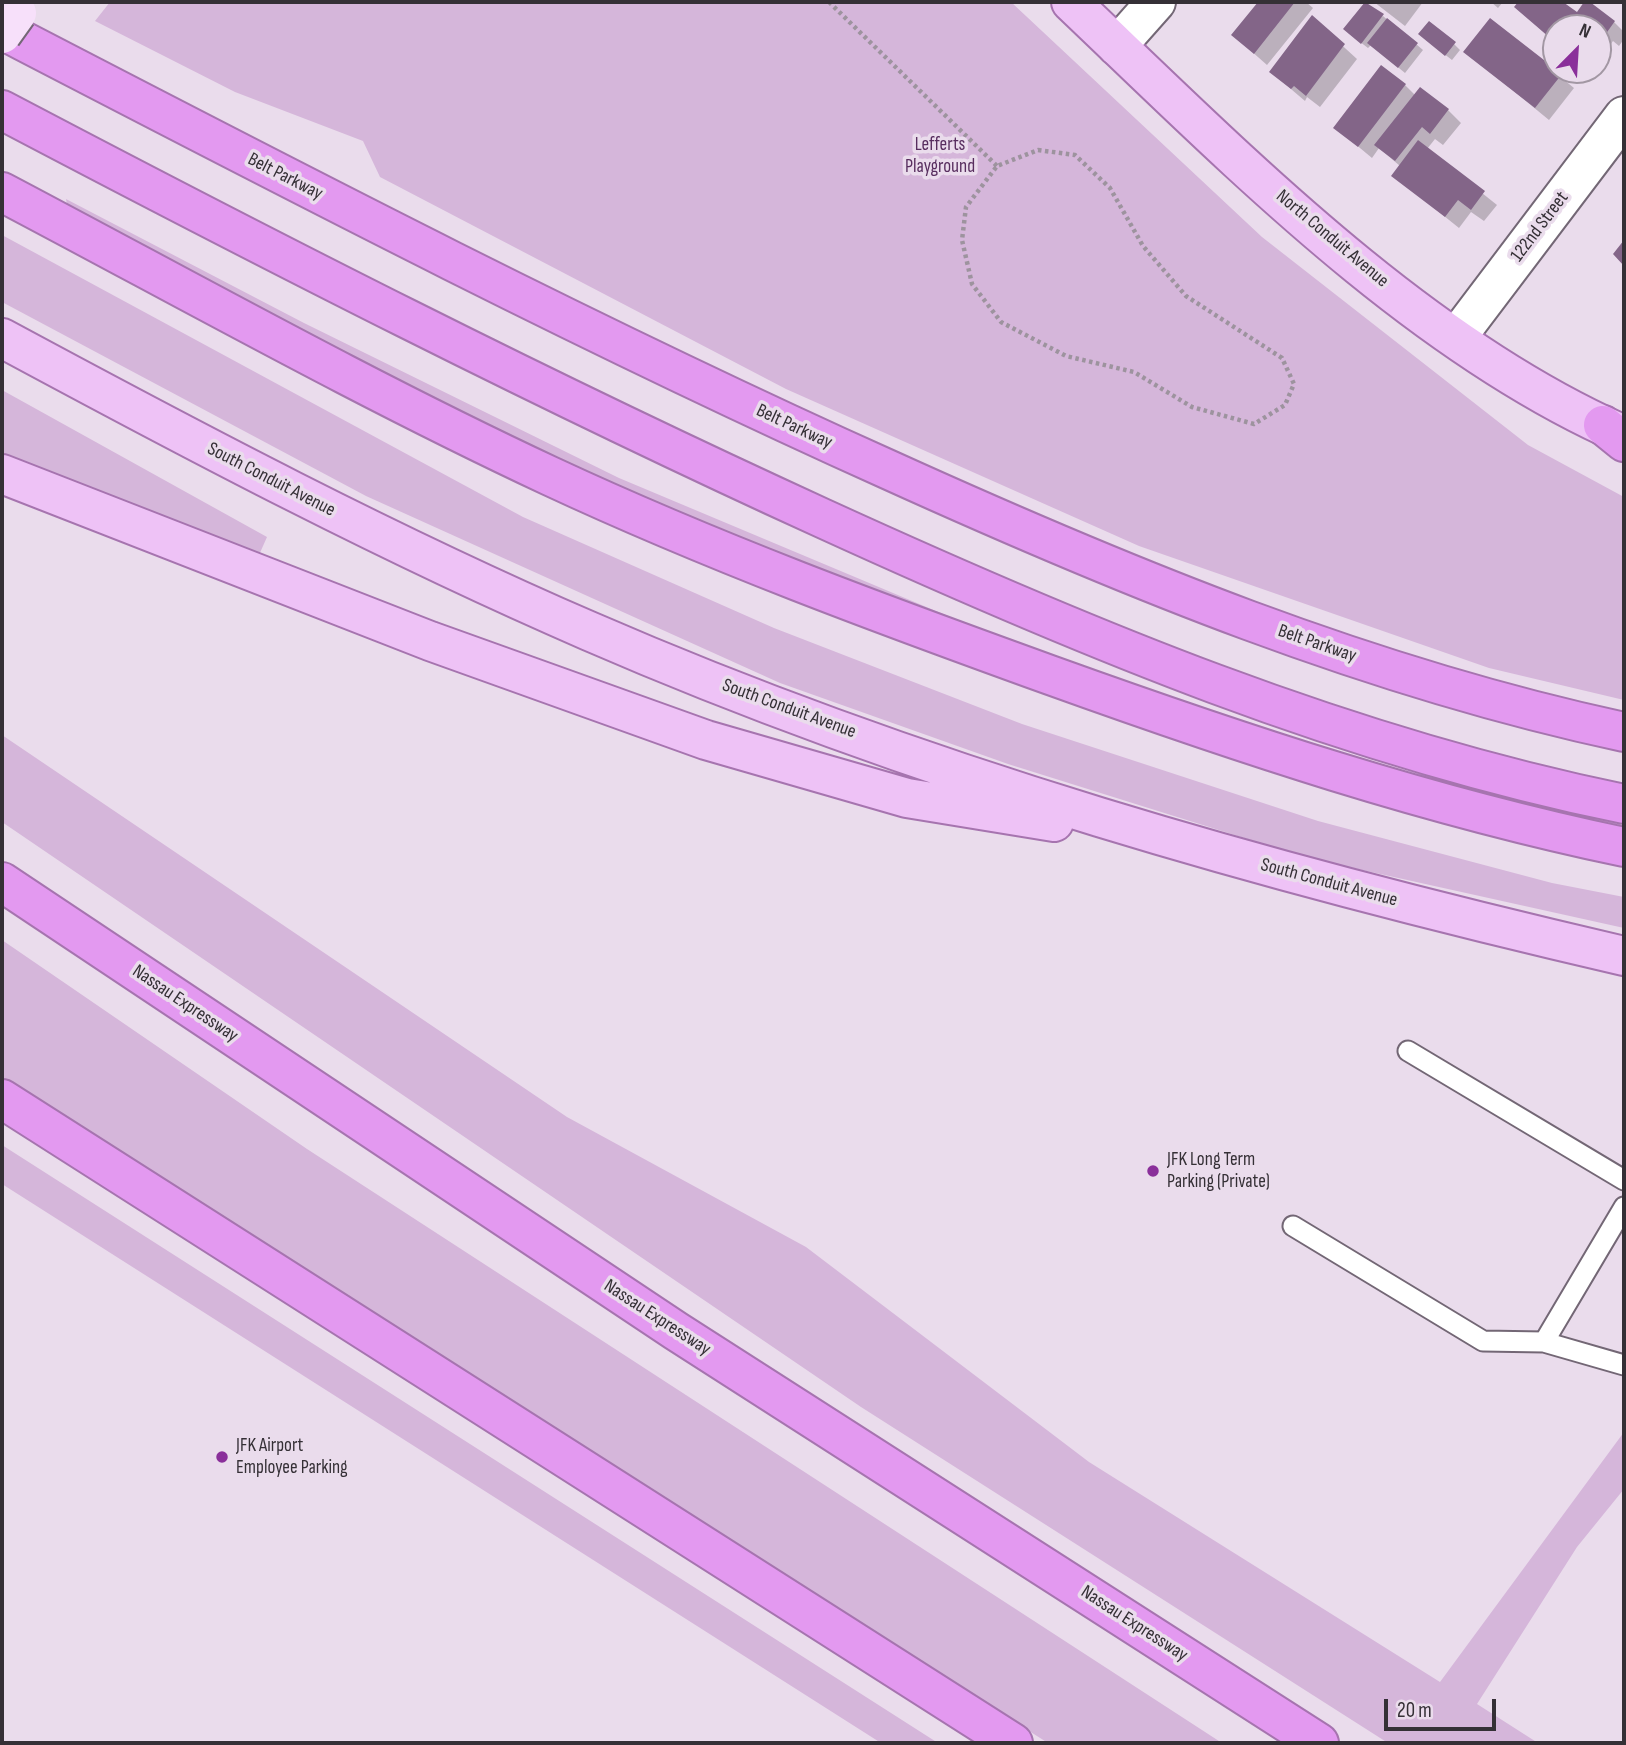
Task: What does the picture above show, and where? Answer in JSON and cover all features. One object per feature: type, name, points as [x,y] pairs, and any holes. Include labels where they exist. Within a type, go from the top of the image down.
[{"type":"highway","name":"Belt Parkway","points":[[7,26],[512,292],[773,418],[1034,535],[1169,590],[1373,663],[1511,704],[1624,732]]},
{"type":"highway","points":[[2,110],[320,275],[548,388],[790,503],[1037,613],[1187,673],[1339,727],[1481,769],[1624,804]]},
{"type":"highway","points":[[2,192],[468,436],[708,547],[963,644],[1279,755],[1396,791],[1624,847]]},
{"type":"highway","name":"Nassau Expressway","points":[[2,882],[676,1331],[1320,1743]]},
{"type":"highway","points":[[2,1099],[1013,1743]]},
{"type":"main road","name":"North Conduit Avenue","points":[[1071,2],[1328,238],[1456,338],[1543,393],[1617,434]]},
{"type":"main road","name":"South Conduit Avenue","points":[[2,338],[303,498],[592,633],[745,694],[906,752],[1189,845],[1330,884],[1624,957]]},
{"type":"main road","points":[[2,474],[504,668],[790,766],[907,798],[1189,845]]},
{"type":"street","points":[[1117,46],[1156,2]]},
{"type":"street","name":"122nd Street","points":[[1456,338],[1624,116]]},
{"type":"lane","points":[[1408,1051],[1624,1180]]},
{"type":"lane","points":[[1544,1342],[1624,1207]]},
{"type":"lane","points":[[1293,1226],[1483,1341],[1544,1342],[1624,1365]]},
{"type":"path","points":[[829,2],[997,166]]},
{"type":"path","points":[[1038,150],[1075,155],[1110,188],[1143,246],[1186,296],[1282,358],[1294,384],[1285,405],[1254,424],[1192,407],[1133,372],[1066,356],[1001,322],[972,285],[962,240],[966,207],[997,166],[1038,150]]},
{"type":"green space","name":"Lefferts Playground","points":[[110,2],[1011,2],[1262,237],[1528,445],[1624,497],[1624,700],[1489,668],[1139,546],[786,389],[380,177],[363,141],[235,92],[95,21]]},
{"type":"green space","points":[[66,199],[304,323],[619,478],[986,632],[703,541],[69,215]]},
{"type":"green space","points":[[2,235],[523,517],[774,628],[1022,724],[1318,821],[1552,883],[1624,897],[1624,928],[1308,858],[1008,764],[780,683],[366,496],[2,302]]},
{"type":"green space","points":[[2,390],[267,537],[259,555],[2,455]]},
{"type":"green space","points":[[2,735],[567,1117],[806,1247],[1089,1462],[1440,1682],[1624,1432],[1624,1489],[1577,1547],[1477,1704],[1538,1743],[1388,1743],[861,1407],[2,822]]},
{"type":"green space","points":[[2,940],[307,1149],[1222,1743],[1048,1743],[2,1079]]},
{"type":"green space","points":[[2,1145],[938,1743],[881,1743],[2,1184]]},
{"type":"building","points":[[1258,2],[1295,2],[1254,54],[1231,35]]},
{"type":"building","points":[[1365,2],[1384,14],[1361,44],[1343,29]]},
{"type":"building","points":[[1518,2],[1563,2],[1577,12],[1584,2],[1590,2],[1606,14],[1542,14],[1542,31],[1514,7]]},
{"type":"building","points":[[1312,15],[1345,44],[1306,96],[1294,86],[1291,89],[1269,72]]},
{"type":"building","points":[[1387,18],[1418,43],[1398,68],[1367,43]]},
{"type":"building","points":[[1490,18],[1542,58],[1542,84],[1554,84],[1535,108],[1463,52]]},
{"type":"building","points":[[1429,21],[1456,42],[1445,56],[1418,34]]},
{"type":"building","points":[[1381,65],[1406,84],[1358,147],[1333,128]]},
{"type":"building","points":[[1420,87],[1449,109],[1430,134],[1422,127],[1395,161],[1374,145]]},
{"type":"building","points":[[1418,140],[1485,191],[1471,210],[1458,200],[1445,217],[1391,176]]},
{"type":"building","points":[[1624,240],[1624,266],[1613,254]]},
{"type":"place","name":"JFK Long Term Parking (Private)","points":[[1153,1171]]},
{"type":"place","name":"JFK Airport Employee Parking","points":[[222,1457]]}]
